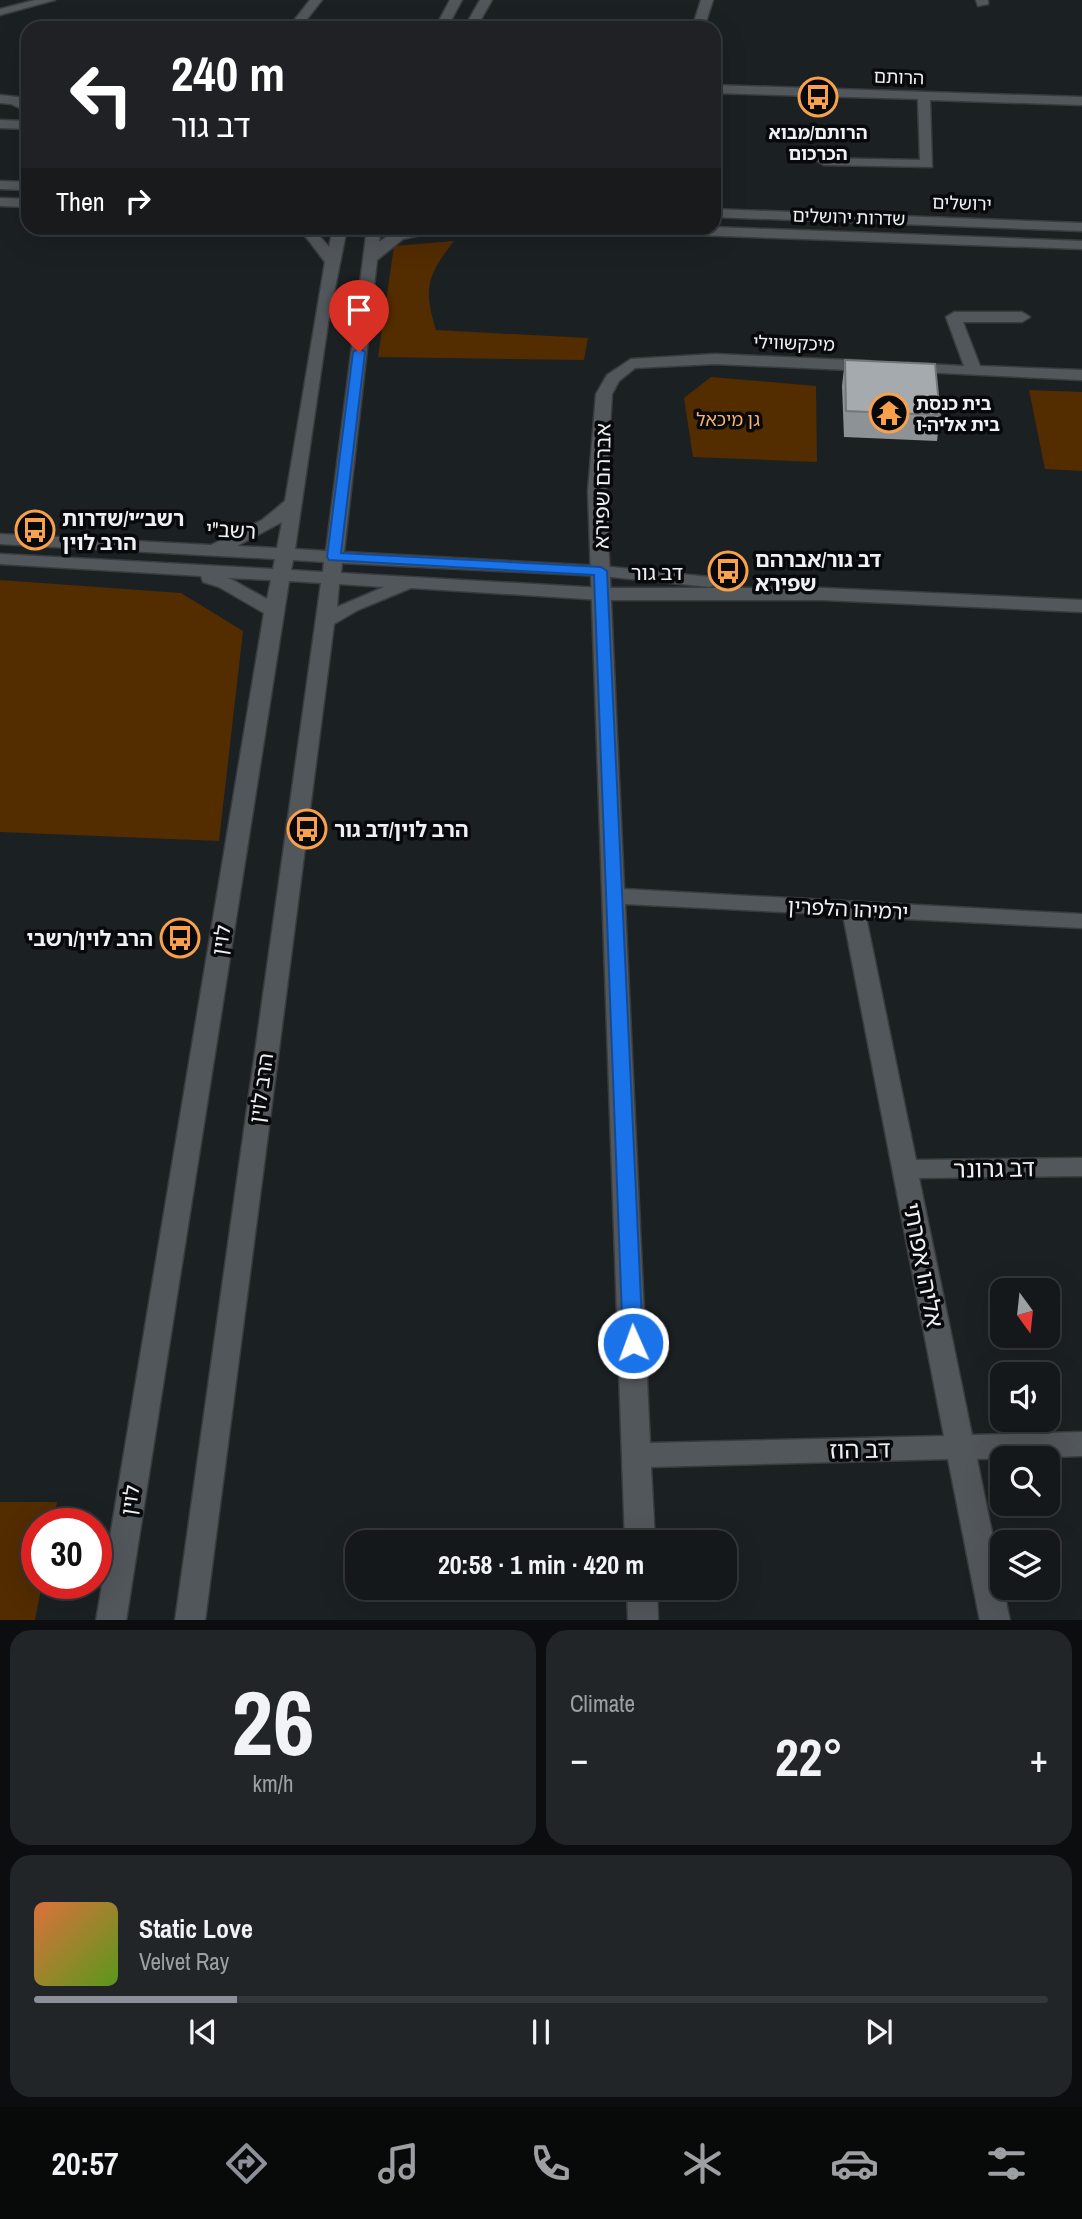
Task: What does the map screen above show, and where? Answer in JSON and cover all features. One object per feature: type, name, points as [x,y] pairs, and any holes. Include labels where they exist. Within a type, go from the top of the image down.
[{"type":"street","points":[[0,12],[49,0]]},
{"type":"street","points":[[300,21],[316,0]]},
{"type":"street","points":[[445,21],[456,0]]},
{"type":"street","points":[[474,21],[486,0]]},
{"type":"street","points":[[700,21],[707,0]]},
{"type":"street","name":"הרותם","points":[[721,89],[1082,101]]},
{"type":"street","points":[[824,161],[927,164],[924,96]]},
{"type":"street","points":[[0,99],[14,100],[21,104]]},
{"type":"street","points":[[0,124],[21,125]]},
{"type":"street","points":[[0,185],[21,186]]},
{"type":"street","points":[[0,202],[21,203]]},
{"type":"street","name":"ירושלים","points":[[721,213],[1082,227]]},
{"type":"street","name":"שדרות ירושלים","points":[[721,232],[1082,245]]},
{"type":"street","points":[[312,235],[332,261]]},
{"type":"street","name":"לוין","points":[[111,1620],[274,611],[294,503],[323,299],[338,235]]},
{"type":"street","name":"הרב לוין","points":[[190,1620],[373,235]]},
{"type":"street","points":[[370,259],[388,239],[400,235]]},
{"type":"street","points":[[973,370],[954,317],[1022,317]]},
{"type":"street","name":"מיכקשווילי","points":[[631,365],[715,359],[1082,375]]},
{"type":"street","name":"אברהם שפירא","points":[[631,365],[613,378],[604,394],[597,491],[640,1530]]},
{"type":"street","points":[[209,552],[268,524],[294,503]]},
{"type":"street","name":"רשב\"י","points":[[0,539],[209,552],[283,566]]},
{"type":"street","points":[[0,559],[184,570],[283,566]]},
{"type":"street","name":"דב גור","points":[[283,566],[1082,606]]},
{"type":"street","name":"דב גור","points":[[331,568],[414,583],[601,583]]},
{"type":"street","points":[[184,570],[225,583],[274,611]]},
{"type":"street","points":[[323,623],[351,606],[414,583]]},
{"type":"street","name":"ירמיהו הלפרין","points":[[614,896],[1082,921]]},
{"type":"street","name":"אליהו אפרתי","points":[[853,909],[995,1620]]},
{"type":"street","name":"דב גרונר","points":[[905,1169],[1082,1167]]},
{"type":"street","name":"דב הוז","points":[[638,1455],[1082,1444]]},
{"type":"street","points":[[642,1600],[643,1620]]},
{"type":"green space","points":[[454,241],[438,264],[430,283],[430,303],[436,330],[588,338],[584,360],[378,357],[394,246]]},
{"type":"green space","name":"גן מיכאל","points":[[711,377],[816,386],[817,462],[693,457],[684,398]]},
{"type":"green space","points":[[1029,390],[1082,392],[1082,471],[1045,469]]},
{"type":"green space","points":[[0,580],[181,593],[243,631],[219,841],[0,832]]},
{"type":"green space","points":[[0,1502],[57,1502],[56,1508],[21,1508],[21,1599],[39,1599],[35,1620],[0,1620]]},
{"type":"building","points":[[845,360],[935,364],[940,415],[846,411]]},
{"type":"place","name":"הרותם/מבוא הכרכום","points":[[818,97]]},
{"type":"place","name":"בית כנסת בית אליה-ו","points":[[889,413]]},
{"type":"place","name":"רשב״י/שדרות הרב לוין","points":[[35,530]]},
{"type":"place","name":"דב גור/אברהם שפירא","points":[[728,571]]},
{"type":"place","name":"הרב לוין/דב גור","points":[[307,829]]},
{"type":"place","name":"הרב לוין/רשבי","points":[[180,938]]},
{"type":"route","points":[[359,352],[334,557],[601,571],[633,1343]]}]
